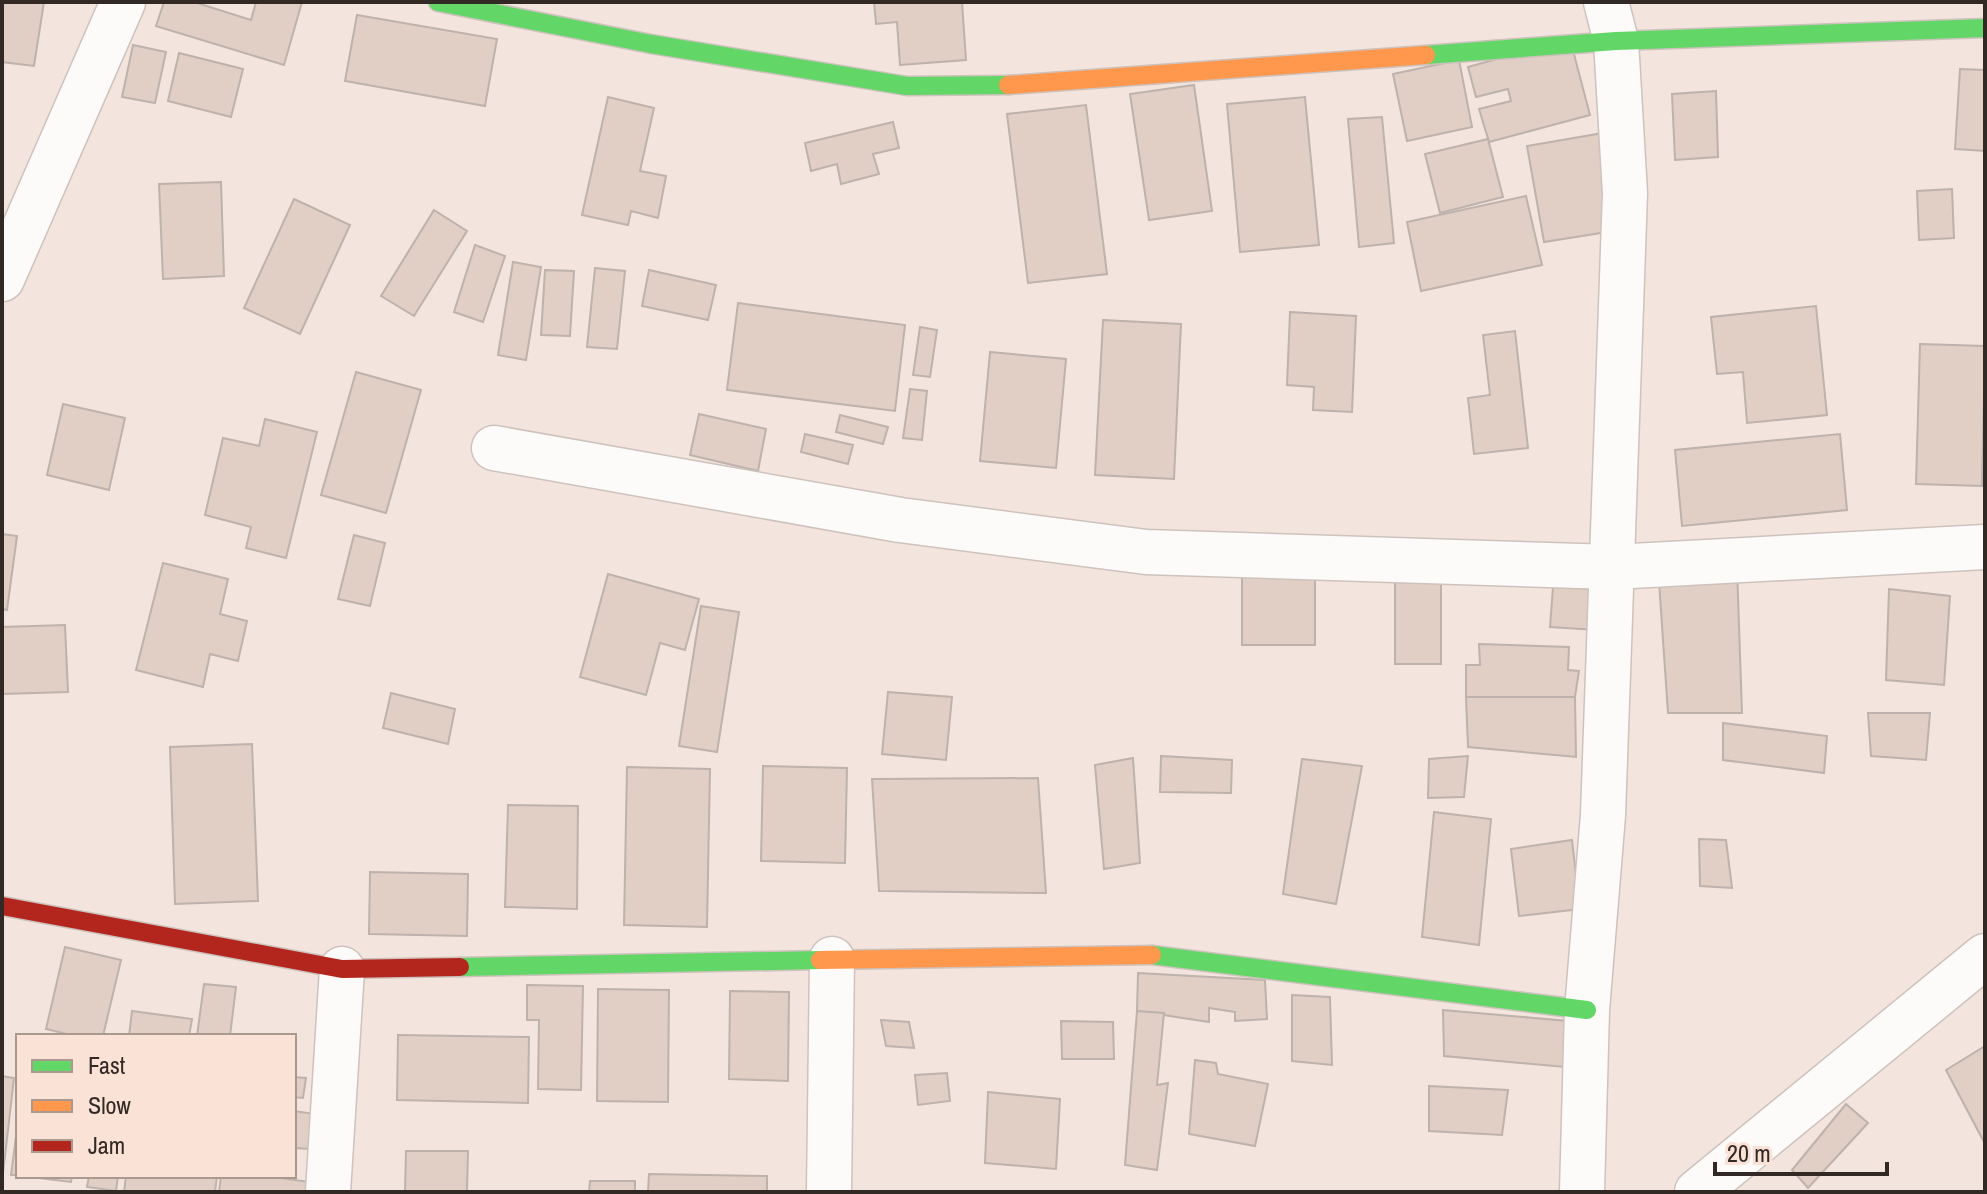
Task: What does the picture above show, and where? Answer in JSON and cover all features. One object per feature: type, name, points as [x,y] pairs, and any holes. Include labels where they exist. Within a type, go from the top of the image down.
[{"type":"street","points":[[2,279],[123,2]]},
{"type":"street","points":[[438,2],[681,49],[907,86],[960,88],[1611,21],[1985,28]]},
{"type":"street","points":[[1582,1192],[1587,1010],[1603,815],[1625,193],[1611,21]]},
{"type":"street","points":[[494,448],[900,520],[1146,552],[1613,567],[1985,547]]},
{"type":"street","points":[[2,906],[342,969],[1148,954],[1587,1010]]},
{"type":"street","points":[[1697,1192],[1985,956]]},
{"type":"street","points":[[829,1192],[832,959]]},
{"type":"street","points":[[328,1192],[342,969]]},
{"type":"building","points":[[2,2],[44,2],[34,66],[2,62]]},
{"type":"building","points":[[164,2],[194,2],[251,20],[256,2],[302,2],[284,65],[156,26]]},
{"type":"building","points":[[874,2],[962,2],[966,60],[900,65],[897,22],[876,24]]},
{"type":"building","points":[[357,15],[497,39],[485,106],[345,81]]},
{"type":"building","points":[[1570,39],[1590,115],[1489,142],[1479,109],[1511,101],[1508,89],[1476,97],[1468,67]]},
{"type":"building","points":[[133,45],[166,52],[155,103],[122,97]]},
{"type":"building","points":[[179,53],[243,69],[231,117],[168,101]]},
{"type":"building","points":[[1459,60],[1472,127],[1407,141],[1393,74]]},
{"type":"building","points":[[1960,69],[1985,70],[1985,151],[1955,149]]},
{"type":"building","points":[[1194,85],[1212,211],[1149,220],[1130,94]]},
{"type":"building","points":[[1716,91],[1718,157],[1675,160],[1672,94]]},
{"type":"building","points":[[608,97],[654,108],[640,171],[666,176],[658,218],[631,211],[628,225],[582,215]]},
{"type":"building","points":[[1305,97],[1319,245],[1240,252],[1227,104]]},
{"type":"building","points":[[1086,105],[1107,274],[1028,283],[1007,114]]},
{"type":"building","points":[[1382,117],[1394,243],[1359,247],[1348,119]]},
{"type":"building","points":[[893,122],[899,148],[873,154],[879,174],[841,184],[837,164],[811,171],[805,143]]},
{"type":"building","points":[[1603,133],[1620,230],[1544,242],[1527,146]]},
{"type":"building","points":[[1488,139],[1503,197],[1440,213],[1425,154]]},
{"type":"building","points":[[221,182],[224,276],[163,279],[159,184]]},
{"type":"building","points":[[1952,189],[1954,238],[1919,240],[1917,191]]},
{"type":"building","points":[[1526,196],[1542,265],[1421,291],[1407,222]]},
{"type":"building","points":[[294,199],[350,225],[300,334],[244,308]]},
{"type":"building","points":[[434,210],[467,231],[414,316],[381,296]]},
{"type":"building","points":[[475,245],[505,256],[483,322],[454,312]]},
{"type":"building","points":[[513,262],[541,267],[526,360],[498,355]]},
{"type":"building","points":[[595,268],[625,271],[617,349],[587,347]]},
{"type":"building","points":[[545,270],[574,271],[570,336],[541,335]]},
{"type":"building","points":[[649,270],[716,285],[708,320],[642,306]]},
{"type":"building","points":[[738,303],[905,325],[895,411],[727,390]]},
{"type":"building","points":[[1816,306],[1827,415],[1747,423],[1743,372],[1717,374],[1711,317]]},
{"type":"building","points":[[1290,312],[1356,316],[1352,412],[1313,410],[1314,387],[1287,385]]},
{"type":"building","points":[[1103,320],[1181,324],[1174,479],[1095,475]]},
{"type":"building","points":[[920,327],[937,330],[930,377],[913,375]]},
{"type":"building","points":[[1515,331],[1528,448],[1474,454],[1468,398],[1490,395],[1483,335]]},
{"type":"building","points":[[1920,344],[1985,346],[1982,486],[1916,484]]},
{"type":"building","points":[[990,352],[1066,359],[1056,468],[980,461]]},
{"type":"building","points":[[356,372],[421,390],[386,513],[321,495]]},
{"type":"building","points":[[910,389],[927,391],[922,440],[903,438]]},
{"type":"building","points":[[63,404],[125,418],[109,490],[47,475]]},
{"type":"building","points":[[699,414],[766,429],[758,471],[690,455]]},
{"type":"building","points":[[840,415],[888,427],[883,444],[836,432]]},
{"type":"building","points":[[265,419],[317,432],[286,558],[246,548],[251,527],[205,515],[223,438],[259,446]]},
{"type":"building","points":[[805,434],[853,445],[848,464],[801,452]]},
{"type":"building","points":[[1840,434],[1847,510],[1682,526],[1675,450]]},
{"type":"building","points":[[2,534],[17,536],[7,610],[2,609]]},
{"type":"building","points":[[354,535],[385,543],[370,606],[338,599]]},
{"type":"building","points":[[163,563],[228,579],[220,614],[247,621],[238,661],[210,654],[203,687],[136,670]]},
{"type":"building","points":[[1658,567],[1737,567],[1742,713],[1668,713]]},
{"type":"building","points":[[1395,568],[1441,568],[1441,664],[1395,664]]},
{"type":"building","points":[[1242,570],[1315,571],[1315,645],[1242,645]]},
{"type":"building","points":[[608,574],[699,599],[685,650],[660,643],[646,695],[580,677]]},
{"type":"building","points":[[1553,587],[1597,589],[1596,630],[1550,627]]},
{"type":"building","points":[[1889,589],[1950,596],[1944,685],[1886,680]]},
{"type":"building","points":[[701,606],[739,612],[717,752],[679,746]]},
{"type":"building","points":[[65,625],[68,692],[2,694],[2,627]]},
{"type":"building","points":[[1479,644],[1569,647],[1568,670],[1579,671],[1575,697],[1466,697],[1466,665],[1480,665]]},
{"type":"building","points":[[888,692],[952,697],[946,760],[882,754]]},
{"type":"building","points":[[391,693],[455,709],[448,744],[383,728]]},
{"type":"building","points":[[1466,697],[1575,697],[1576,757],[1468,747]]},
{"type":"building","points":[[1868,713],[1930,713],[1926,760],[1871,756]]},
{"type":"building","points":[[1723,723],[1827,736],[1824,773],[1723,760]]},
{"type":"building","points":[[252,744],[258,901],[175,904],[170,747]]},
{"type":"building","points":[[1161,756],[1232,760],[1231,793],[1160,792]]},
{"type":"building","points":[[1468,756],[1464,797],[1428,798],[1429,759]]},
{"type":"building","points":[[1133,758],[1140,863],[1104,869],[1095,765]]},
{"type":"building","points":[[1302,759],[1362,766],[1336,904],[1283,894]]},
{"type":"building","points":[[763,766],[847,768],[845,863],[761,861]]},
{"type":"building","points":[[627,767],[710,769],[707,927],[624,925]]},
{"type":"building","points":[[1038,778],[1046,893],[879,891],[872,779]]},
{"type":"building","points":[[508,805],[578,806],[577,909],[505,907]]},
{"type":"building","points":[[1434,812],[1491,819],[1479,945],[1422,937]]},
{"type":"building","points":[[1699,839],[1726,840],[1732,888],[1700,886]]},
{"type":"building","points":[[1572,840],[1580,909],[1519,916],[1511,849]]},
{"type":"building","points":[[370,872],[468,874],[467,936],[369,934]]},
{"type":"building","points":[[65,947],[121,960],[103,1034],[67,1034],[46,1029]]},
{"type":"building","points":[[1138,973],[1265,980],[1267,1019],[1235,1021],[1235,1012],[1209,1008],[1209,1022],[1137,1011]]},
{"type":"building","points":[[204,984],[236,987],[230,1034],[197,1034]]},
{"type":"building","points":[[527,985],[583,986],[581,1090],[538,1089],[539,1020],[527,1020]]},
{"type":"building","points":[[598,989],[669,990],[668,1102],[597,1101]]},
{"type":"building","points":[[730,991],[789,992],[788,1081],[729,1079]]},
{"type":"building","points":[[1292,995],[1330,997],[1332,1065],[1292,1061]]},
{"type":"building","points":[[1443,1010],[1568,1021],[1565,1067],[1444,1056]]},
{"type":"building","points":[[132,1011],[192,1019],[189,1034],[129,1034]]},
{"type":"building","points":[[1137,1011],[1164,1013],[1157,1085],[1168,1083],[1157,1170],[1125,1165]]},
{"type":"building","points":[[881,1020],[909,1022],[914,1048],[886,1046]]},
{"type":"building","points":[[1061,1021],[1113,1022],[1114,1059],[1062,1059]]},
{"type":"building","points":[[398,1035],[529,1037],[528,1103],[397,1100]]},
{"type":"building","points":[[1985,1046],[1985,1144],[1946,1070]]},
{"type":"building","points":[[1195,1060],[1216,1063],[1218,1074],[1268,1084],[1255,1146],[1189,1134]]},
{"type":"building","points":[[947,1073],[950,1101],[918,1105],[915,1075]]},
{"type":"building","points":[[2,1076],[14,1078],[2,1182]]},
{"type":"building","points":[[296,1077],[306,1078],[303,1098],[296,1097]]},
{"type":"building","points":[[1429,1086],[1508,1090],[1502,1135],[1429,1131]]},
{"type":"building","points":[[988,1092],[1060,1099],[1056,1169],[985,1163]]},
{"type":"building","points":[[1846,1104],[1868,1123],[1808,1188],[1792,1170]]},
{"type":"building","points":[[296,1111],[315,1114],[311,1149],[296,1148]]},
{"type":"building","points":[[16,1136],[16,1175],[11,1175]]},
{"type":"building","points":[[406,1151],[468,1151],[467,1191],[516,1192],[405,1192]]},
{"type":"building","points":[[649,1174],[767,1176],[767,1192],[648,1192]]},
{"type":"building","points":[[38,1178],[72,1178],[71,1182]]},
{"type":"building","points":[[89,1178],[118,1178],[116,1191],[87,1187]]},
{"type":"building","points":[[126,1178],[217,1178],[215,1192],[124,1192]]},
{"type":"building","points":[[221,1178],[280,1178],[311,1182],[310,1192],[219,1192]]},
{"type":"building","points":[[590,1181],[635,1181],[635,1192],[589,1192]]},
{"type":"traffic: fast","points":[[438,2],[651,44],[907,86],[1008,85]]},
{"type":"traffic: fast","points":[[1426,55],[1616,41],[1985,28]]},
{"type":"traffic: fast","points":[[1152,955],[1587,1010]]},
{"type":"traffic: fast","points":[[460,967],[820,960]]},
{"type":"traffic: slow","points":[[1008,85],[1426,55]]},
{"type":"traffic: slow","points":[[820,960],[1152,955]]},
{"type":"traffic: jam","points":[[2,906],[342,969],[460,967]]}]
